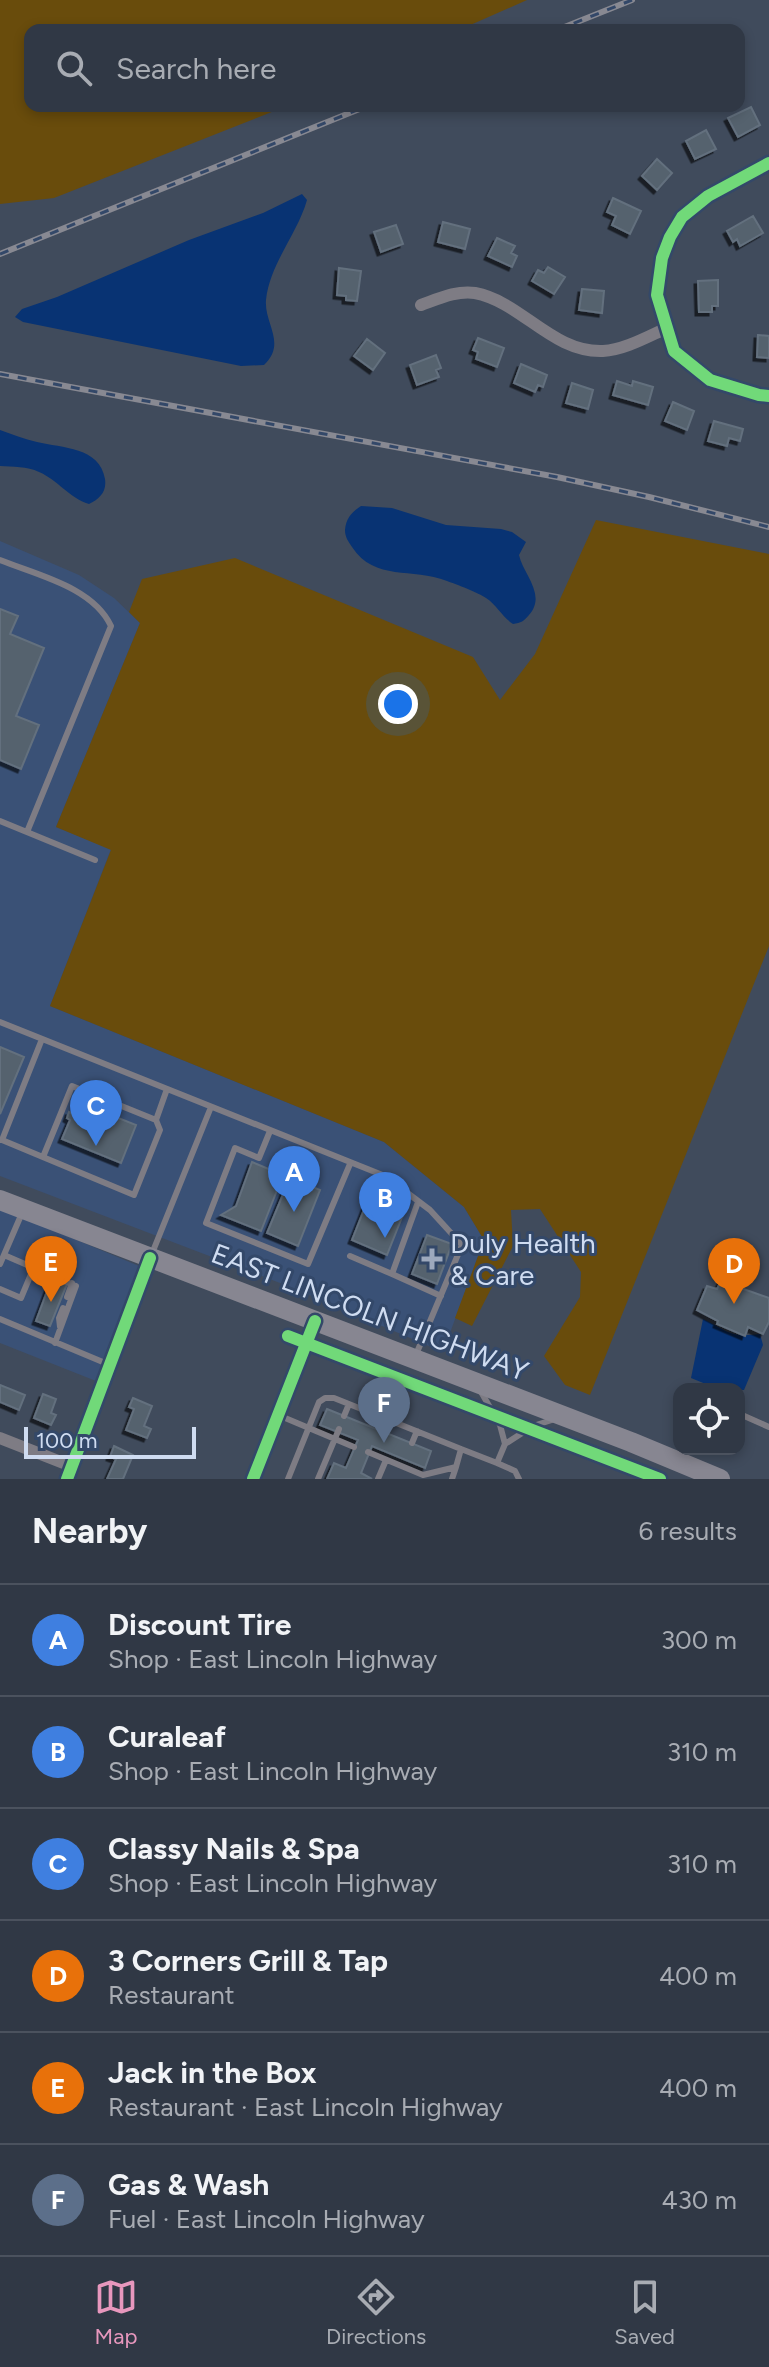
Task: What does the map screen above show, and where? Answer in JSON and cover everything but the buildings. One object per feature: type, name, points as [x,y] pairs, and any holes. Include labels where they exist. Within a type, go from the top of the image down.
[{"type":"main road","name":"EAST LINCOLN HIGHWAY","points":[[0,1200],[720,1479]]},
{"type":"street","points":[[769,163],[692,207],[676,226],[662,258],[657,283],[657,295],[674,351],[710,380],[769,396]]},
{"type":"street","points":[[421,305],[449,295],[474,293],[507,305],[541,329],[580,349],[605,351],[667,328]]},
{"type":"street","points":[[0,1438],[69,1473],[150,1258]]},
{"type":"street","points":[[253,1479],[315,1321]]},
{"type":"lane","points":[[0,560],[83,596],[106,615],[111,626],[27,832]]},
{"type":"lane","points":[[0,821],[95,860]]},
{"type":"lane","points":[[0,1022],[385,1176],[430,1210],[462,1245],[414,1359]]},
{"type":"lane","points":[[42,1039],[1,1140],[134,1195],[160,1130],[156,1120],[167,1089]]},
{"type":"lane","points":[[43,1157],[72,1086],[156,1120]]},
{"type":"lane","points":[[150,1258],[211,1107]]},
{"type":"lane","points":[[270,1131],[259,1158],[235,1148],[206,1223],[308,1264],[350,1164]]},
{"type":"lane","points":[[392,1274],[418,1202]]},
{"type":"lane","points":[[0,1264],[24,1210]]},
{"type":"lane","points":[[4,1255],[76,1286],[55,1343]]},
{"type":"lane","points":[[350,1256],[441,1296]]},
{"type":"lane","points":[[0,1289],[21,1298],[34,1267]]},
{"type":"lane","points":[[67,1297],[72,1283]]},
{"type":"lane","points":[[60,1330],[59,1318],[63,1308]]},
{"type":"lane","points":[[0,1319],[110,1365]]},
{"type":"lane","points":[[472,1381],[495,1415],[505,1444]]},
{"type":"lane","points":[[288,1479],[319,1402],[325,1398],[334,1398],[497,1463],[515,1471],[519,1479]]},
{"type":"lane","points":[[344,1416],[349,1404]]},
{"type":"lane","points":[[278,1415],[354,1447]]},
{"type":"lane","points":[[745,1416],[769,1427]]},
{"type":"lane","points":[[497,1463],[505,1444],[533,1426],[565,1417]]},
{"type":"lane","points":[[382,1431],[387,1419]]},
{"type":"lane","points":[[318,1479],[339,1429]]},
{"type":"lane","points":[[412,1443],[417,1431]]},
{"type":"lane","points":[[377,1444],[370,1453],[403,1467],[413,1475],[456,1467]]},
{"type":"lane","points":[[452,1479],[461,1449]]},
{"type":"lane","points":[[403,1467],[406,1457]]},
{"type":"lane","points":[[378,1479],[386,1460]]},
{"type":"shaded area","points":[[0,0],[527,0],[473,24],[24,24],[24,112],[272,112],[54,198],[0,204]]},
{"type":"shaded area","points":[[596,520],[769,554],[769,946],[590,1395],[565,1385],[544,1356],[580,1297],[581,1272],[540,1209],[511,1210],[513,1246],[472,1326],[455,1318],[484,1240],[464,1207],[384,1142],[50,1006],[111,850],[56,827],[140,623],[129,612],[142,579],[235,558],[473,657],[500,700],[535,654]]},
{"type":"shaded area","points":[[0,541],[79,575],[114,598],[140,623],[56,827],[111,849],[50,1006],[384,1142],[464,1207],[484,1240],[443,1352],[293,1288],[0,1176]]},
{"type":"shaded area","points":[[0,1208],[139,1266],[96,1381],[0,1343]]},
{"type":"water","points":[[302,194],[307,200],[303,213],[268,287],[266,309],[274,349],[264,365],[241,366],[23,322],[15,317],[22,309],[263,213]]},
{"type":"water","points":[[0,430],[88,455],[102,468],[105,488],[102,494],[89,504],[75,498],[39,472],[0,466]]},
{"type":"water","points":[[361,506],[392,508],[446,525],[512,532],[526,542],[519,555],[535,592],[534,607],[524,620],[513,624],[490,601],[467,589],[434,577],[395,572],[372,565],[361,558],[346,535],[348,519]]},
{"type":"water","points":[[703,1319],[735,1334],[760,1334],[763,1345],[745,1388],[745,1383],[703,1383],[691,1378]]},
{"type":"railway","points":[[572,24],[632,0]]},
{"type":"railway","points":[[0,254],[352,112]]},
{"type":"railway","points":[[0,374],[557,477],[769,527]]},
{"type":"cycle path","points":[[769,163],[708,196],[682,217],[662,258],[657,295],[674,351],[710,380],[769,396]]},
{"type":"cycle path","points":[[67,1479],[150,1258]]},
{"type":"cycle path","points":[[253,1479],[315,1321]]},
{"type":"cycle path","points":[[288,1336],[660,1479]]},
{"type":"place","name":"Classy Nails & Spa","points":[[96,1146]]},
{"type":"place","name":"Discount Tire","points":[[294,1212]]},
{"type":"place","name":"Curaleaf","points":[[385,1238]]},
{"type":"place","name":"Duly Health & Care","points":[[432,1259]]},
{"type":"place","name":"Jack in the Box","points":[[51,1302]]},
{"type":"place","name":"3 Corners Grill & Tap","points":[[734,1304]]},
{"type":"place","name":"Gas & Wash","points":[[384,1443]]}]
